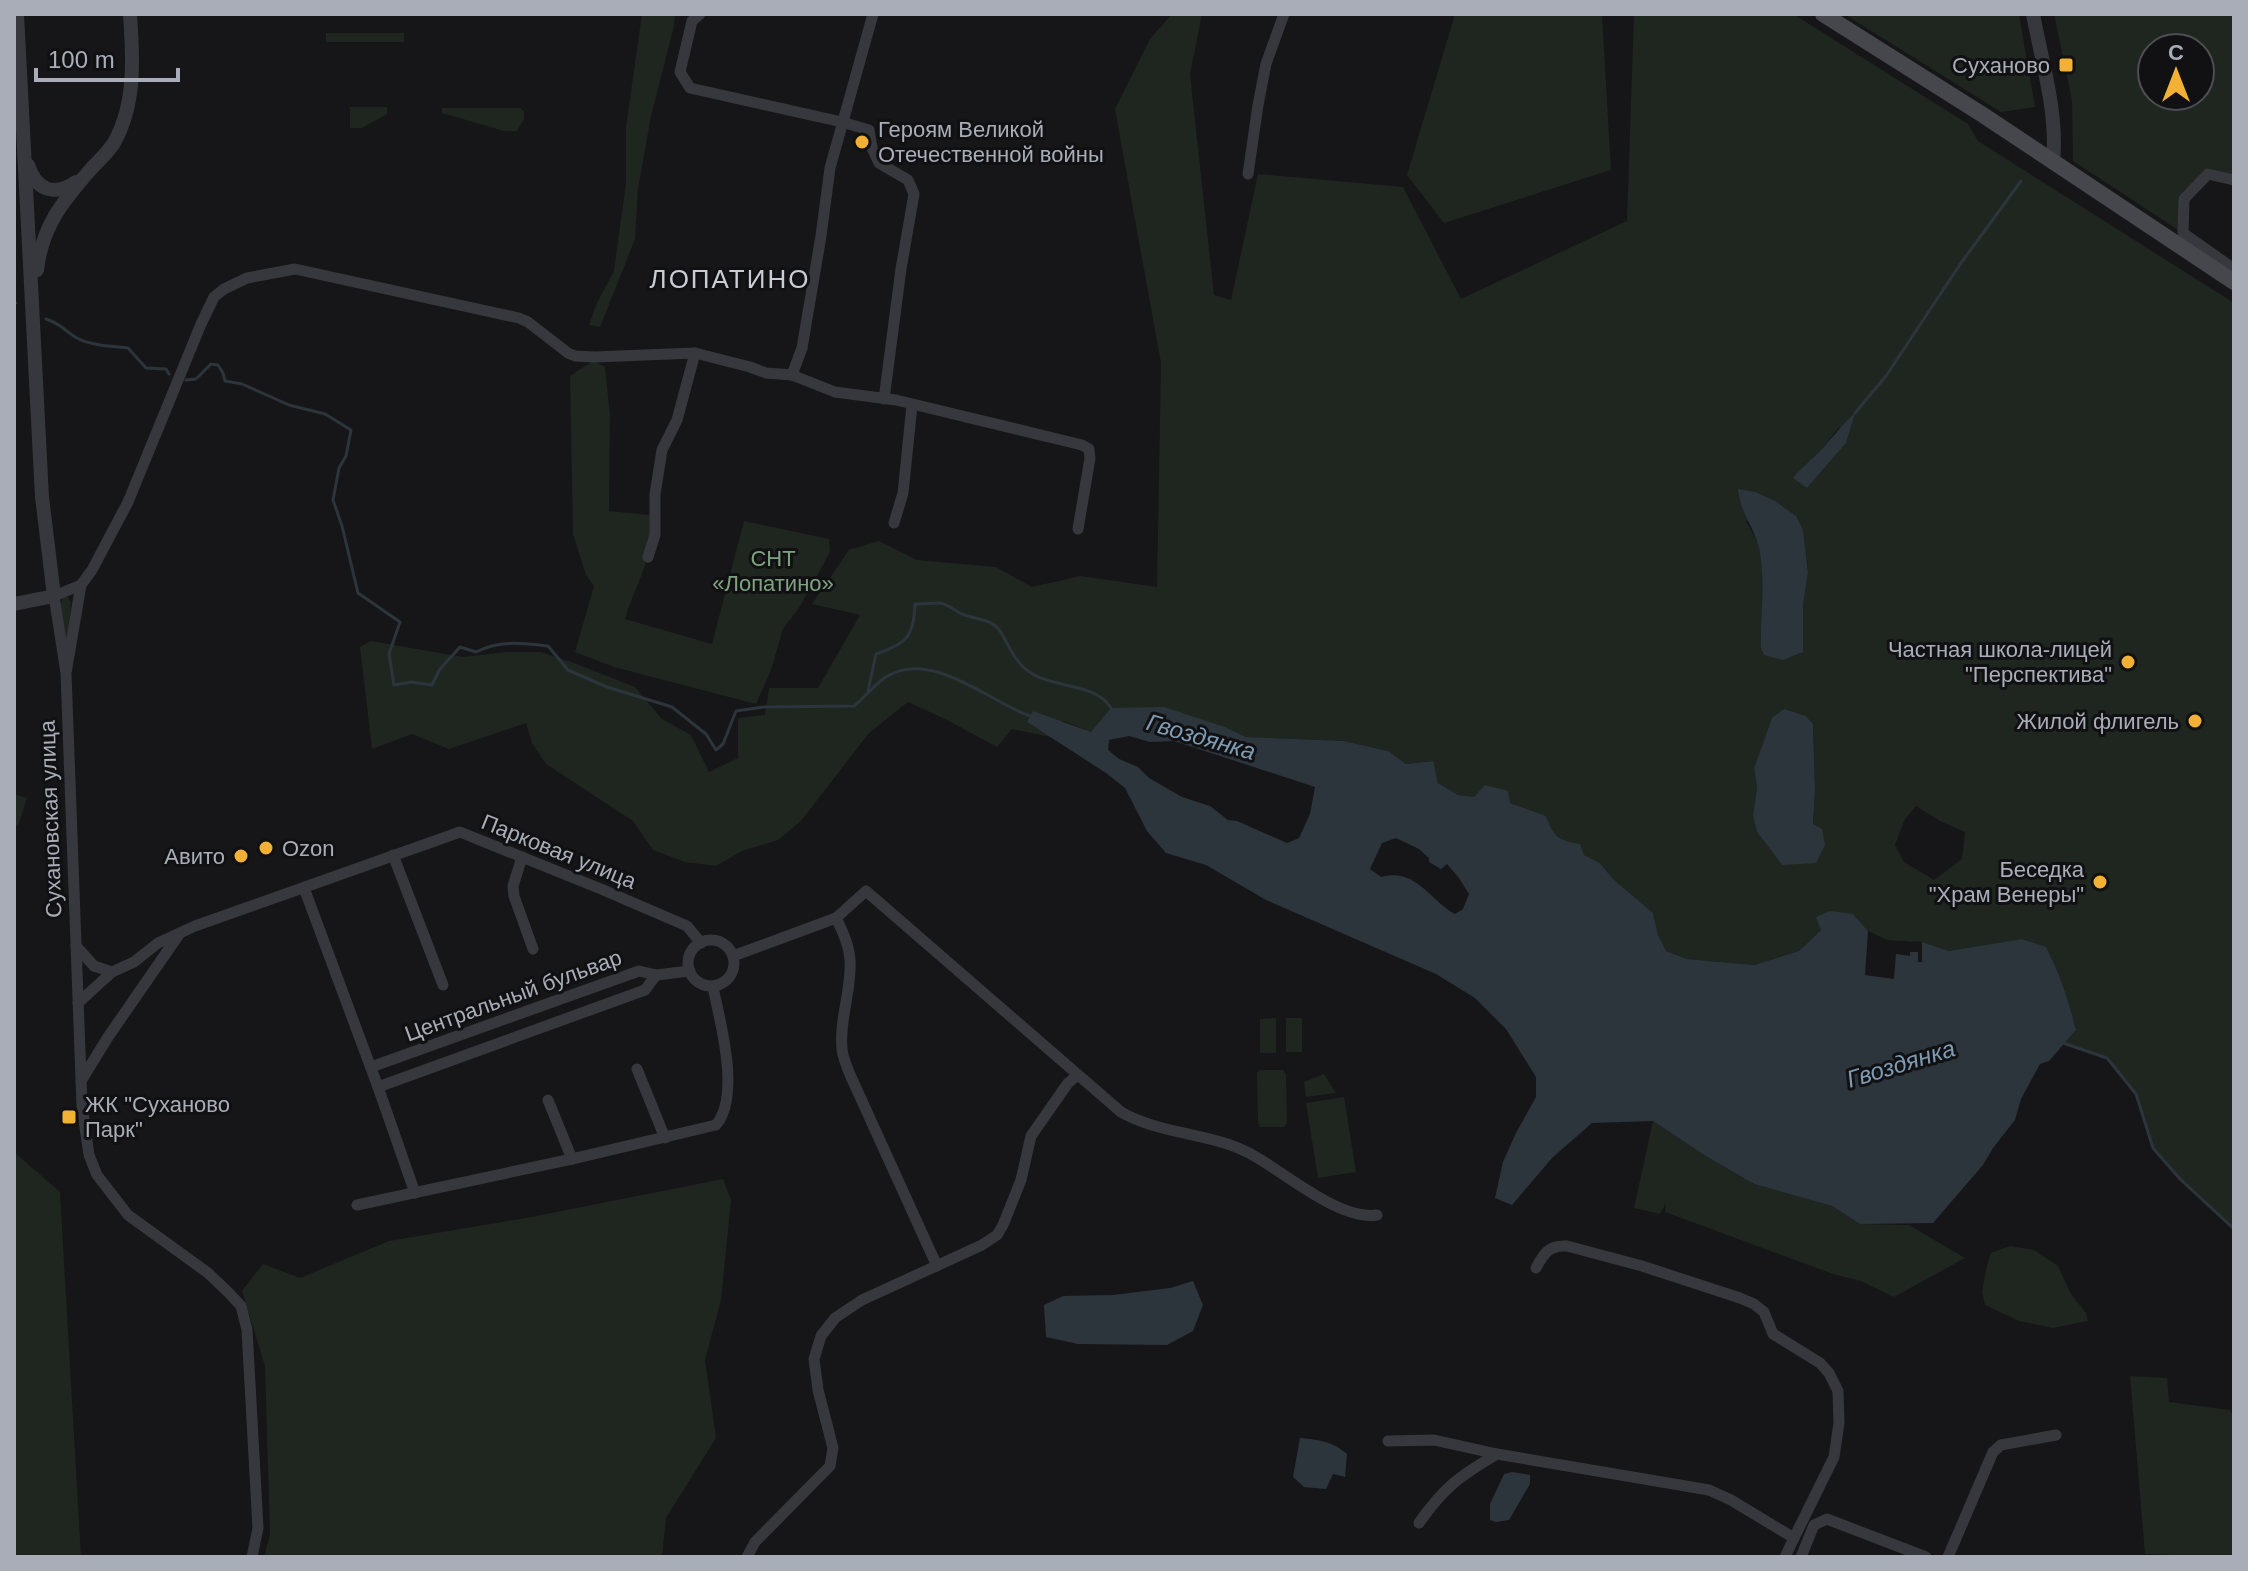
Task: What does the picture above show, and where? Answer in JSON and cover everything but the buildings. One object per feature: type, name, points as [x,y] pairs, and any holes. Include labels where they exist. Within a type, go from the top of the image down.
[{"type":"main road","points":[[1823,14],[1983,115],[2234,282]]},
{"type":"street","name":"Сухановская улица","points":[[17,14],[42,497],[66,673],[85,1136],[97,1175],[117,1203],[146,1229],[208,1273],[241,1306],[247,1330],[258,1528],[252,1557]]},
{"type":"street","points":[[33,310],[38,263],[51,220],[63,200],[114,143],[125,119],[132,88],[130,14]]},
{"type":"street","points":[[700,14],[692,21],[680,72],[690,88],[869,130],[879,163],[908,180],[914,194],[884,399]]},
{"type":"street","points":[[792,375],[802,348],[830,168],[873,14]]},
{"type":"street","points":[[1248,174],[1266,64],[1284,14]]},
{"type":"street","points":[[2033,14],[2052,112],[2053,162]]},
{"type":"street","points":[[24,153],[32,177],[43,187],[58,191],[84,177]]},
{"type":"street","points":[[2234,180],[2208,174],[2184,199],[2183,233],[2234,269]]},
{"type":"street","points":[[66,673],[81,585],[92,570],[143,470],[183,364],[214,297],[247,278],[295,269],[519,318],[575,356],[695,353],[766,373],[792,375],[835,392],[912,405],[1082,445],[1089,449],[1090,458],[1078,529]]},
{"type":"street","points":[[648,557],[655,535],[655,494],[662,450],[677,420],[695,353]]},
{"type":"street","points":[[894,523],[903,493],[912,405]]},
{"type":"street","points":[[14,604],[54,596],[81,585]]},
{"type":"street","name":"Парковая улица","points":[[78,1003],[112,972],[181,932],[460,832],[687,926],[701,943]]},
{"type":"street","points":[[393,855],[443,985]]},
{"type":"street","points":[[522,857],[513,886],[514,896],[533,949]]},
{"type":"street","points":[[304,888],[415,1193]]},
{"type":"street","points":[[733,956],[836,918],[866,891],[1121,1112],[1155,1127],[1253,1155],[1338,1207],[1368,1216],[1377,1215]]},
{"type":"street","points":[[836,918],[850,957],[842,1052],[937,1266]]},
{"type":"street","points":[[81,1082],[108,1037],[181,932]]},
{"type":"street","points":[[716,940],[725,944],[733,956],[734,969],[723,984],[713,987],[698,982],[690,971],[688,960],[691,952],[701,943],[716,940]]},
{"type":"street","points":[[76,946],[94,966],[112,972]]},
{"type":"street","name":"Центральный бульвар","points":[[371,1067],[639,971],[656,975],[645,990],[378,1087]]},
{"type":"street","points":[[656,975],[690,971]]},
{"type":"street","points":[[357,1205],[716,1125],[722,1117],[729,1071],[713,987]]},
{"type":"street","points":[[79,1037],[88,1043],[99,1043],[108,1037]]},
{"type":"street","points":[[637,1069],[665,1138]]},
{"type":"street","points":[[747,1557],[755,1542],[830,1466],[833,1448],[818,1390],[814,1359],[821,1336],[835,1318],[862,1300],[982,1245],[997,1235],[1021,1180],[1031,1136],[1068,1083],[1078,1075]]},
{"type":"street","points":[[548,1100],[572,1159]]},
{"type":"street","points":[[1536,1268],[1548,1249],[1567,1246],[1642,1266],[1740,1298],[1764,1312],[1773,1334],[1820,1363],[1829,1373],[1838,1391],[1839,1404],[1834,1457],[1785,1557]]},
{"type":"street","points":[[1948,1557],[1993,1452],[2001,1445],[2056,1435]]},
{"type":"street","points":[[1388,1441],[1434,1440],[1497,1454],[1709,1490],[1794,1538]]},
{"type":"street","points":[[1419,1523],[1443,1491],[1466,1472],[1497,1454]]},
{"type":"street","points":[[1801,1557],[1814,1525],[1827,1519],[1926,1557]]},
{"type":"green space","points":[[642,14],[675,14],[674,26],[651,116],[638,189],[635,239],[600,327],[589,325],[614,271],[626,183],[626,127]]},
{"type":"green space","points":[[1172,14],[1202,14],[1190,74],[1214,295],[1231,300],[1258,174],[1403,187],[1461,299],[1627,221],[1634,14],[1793,14],[1968,124],[1978,141],[2234,303],[2234,1229],[2180,1179],[2153,1148],[2136,1094],[2107,1058],[2064,1044],[2076,1030],[2064,988],[2046,948],[2023,939],[1949,951],[1922,942],[1878,937],[1853,914],[1821,930],[1799,951],[1754,965],[1687,959],[1666,951],[1653,913],[1613,879],[1600,863],[1551,831],[1545,816],[1510,803],[1458,795],[1438,783],[1432,761],[1406,764],[1388,751],[1344,741],[1246,737],[1198,719],[1091,732],[1064,721],[1027,722],[1050,737],[1012,729],[997,747],[908,702],[869,733],[801,821],[778,840],[742,851],[716,866],[685,862],[653,850],[633,821],[546,764],[532,743],[526,723],[449,749],[412,734],[372,749],[360,647],[371,641],[463,657],[541,652],[574,663],[635,687],[662,719],[691,735],[709,772],[738,758],[738,718],[765,715],[769,688],[818,688],[860,615],[812,604],[849,550],[879,541],[917,560],[996,567],[1032,587],[1080,576],[1157,587],[1161,363],[1115,109],[1150,39]],"holes":[[[1839,427],[1846,443],[1807,488],[1799,471]],[[1746,521],[1803,530],[1808,573],[1803,605],[1803,651],[1761,648],[1763,572],[1758,543]],[[1806,716],[1813,724],[1813,824],[1782,865],[1757,832],[1753,816],[1757,787],[1754,768],[1772,719]],[[1916,806],[1965,832],[1962,859],[1934,880],[1904,862],[1895,845],[1905,819]]]},
{"type":"green space","points":[[1455,14],[1602,14],[1611,170],[1444,223],[1407,175]]},
{"type":"green space","points":[[1844,14],[2019,14],[2035,107],[2001,112]]},
{"type":"green space","points":[[2054,14],[2234,14],[2234,177],[2208,174],[2184,199],[2183,233],[2073,161],[2072,100]]},
{"type":"green space","points":[[326,33],[404,33],[404,42],[326,42]]},
{"type":"green space","points":[[350,107],[387,107],[387,114],[362,128],[350,128]]},
{"type":"green space","points":[[442,108],[520,108],[524,111],[524,119],[517,131],[504,131],[442,113]]},
{"type":"green space","name":"СНТ «Лопатино»","points":[[593,361],[605,367],[610,415],[609,511],[649,515],[651,528],[644,568],[625,619],[712,644],[744,521],[829,539],[830,552],[799,608],[783,629],[771,670],[756,704],[614,667],[575,652],[594,586],[586,575],[573,534],[570,376]]},
{"type":"green space","points":[[63,596],[68,597],[71,603],[67,647],[60,608]]},
{"type":"green space","points":[[14,794],[27,798],[18,826],[14,824]]},
{"type":"green space","points":[[1276,1018],[1276,1053],[1260,1053],[1260,1019]]},
{"type":"green space","points":[[1286,1018],[1302,1018],[1302,1052],[1286,1052]]},
{"type":"green space","points":[[1260,1070],[1283,1070],[1286,1074],[1287,1123],[1284,1127],[1260,1127],[1257,1073]]},
{"type":"green space","points":[[1324,1074],[1336,1093],[1306,1097],[1304,1082]]},
{"type":"green space","points":[[1344,1097],[1356,1172],[1318,1178],[1306,1103]]},
{"type":"green space","points":[[1653,1121],[1754,1184],[1832,1206],[1860,1224],[1909,1225],[1965,1258],[1894,1297],[1861,1281],[1833,1274],[1665,1212],[1666,1203],[1660,1214],[1634,1208]]},
{"type":"green space","points":[[14,1152],[60,1192],[81,1557],[14,1557]]},
{"type":"green space","points":[[723,1179],[731,1200],[721,1300],[705,1360],[716,1438],[666,1518],[662,1557],[264,1557],[270,1534],[265,1366],[242,1291],[263,1264],[300,1278],[389,1241]]},
{"type":"green space","points":[[2010,1246],[2034,1250],[2058,1266],[2088,1321],[2053,1328],[2019,1321],[1985,1305],[1982,1292],[1991,1253]]},
{"type":"green space","points":[[2130,1376],[2167,1378],[2169,1402],[2230,1410],[2234,1418],[2234,1557],[2145,1554]]},
{"type":"water","points":[[1855,413],[1846,443],[1807,488],[1793,478],[1820,451]]},
{"type":"water","points":[[1738,489],[1775,501],[1796,516],[1803,530],[1808,573],[1803,605],[1803,652],[1783,660],[1764,655],[1761,648],[1761,560]]},
{"type":"water","points":[[1164,707],[1246,737],[1344,741],[1388,751],[1406,764],[1433,761],[1438,783],[1458,795],[1474,797],[1485,785],[1508,791],[1510,803],[1546,816],[1558,836],[1580,844],[1584,855],[1600,863],[1613,879],[1653,913],[1666,951],[1687,959],[1754,965],[1799,951],[1821,930],[1816,917],[1830,911],[1853,914],[1878,937],[1922,942],[1949,951],[2022,939],[2046,947],[2064,988],[2076,1030],[2049,1061],[2040,1064],[2021,1099],[2015,1120],[1983,1165],[1933,1223],[1860,1224],[1832,1206],[1754,1184],[1653,1121],[1592,1123],[1552,1158],[1512,1205],[1495,1198],[1503,1162],[1536,1097],[1536,1077],[1506,1029],[1475,998],[1436,974],[1266,900],[1206,865],[1166,853],[1147,831],[1125,788],[1027,722],[1033,711],[1091,732],[1111,708]],"holes":[[[1129,736],[1150,742],[1174,741],[1315,787],[1310,814],[1299,838],[1287,843],[1228,820],[1210,806],[1182,797],[1149,778],[1138,767],[1119,759],[1108,750],[1109,740]],[[1396,838],[1419,849],[1429,858],[1429,862],[1441,869],[1447,864],[1469,894],[1463,909],[1455,914],[1413,881],[1393,875],[1381,877],[1370,869],[1382,843]]]},
{"type":"water","points":[[1784,709],[1806,716],[1813,724],[1813,824],[1822,829],[1825,845],[1816,863],[1782,865],[1757,832],[1753,816],[1757,787],[1754,768],[1772,718]]},
{"type":"water","points":[[1193,1281],[1203,1305],[1193,1331],[1167,1345],[1078,1344],[1046,1337],[1044,1305],[1063,1296],[1113,1295],[1170,1288]]},
{"type":"water","points":[[1300,1438],[1331,1444],[1347,1454],[1345,1477],[1333,1474],[1326,1489],[1304,1487],[1293,1477]]},
{"type":"water","points":[[1504,1474],[1530,1475],[1530,1484],[1509,1520],[1490,1520],[1490,1504]]},
{"type":"pier","points":[[1868,931],[1887,940],[1922,942],[1922,962],[1918,962],[1918,952],[1910,952],[1910,956],[1896,954],[1894,979],[1865,975]]},
{"type":"waterway","points":[[1855,413],[1886,376],[1961,263],[2021,181]]},
{"type":"waterway","name":"Гвоздянка","points":[[46,319],[88,342],[128,348],[146,368],[166,369],[169,374]]},
{"type":"waterway","name":"Гвоздянка","points":[[186,380],[196,379],[211,364],[218,365],[225,381],[242,384],[289,405],[325,414],[351,430],[333,500],[358,593],[400,622],[389,654],[394,685],[411,682],[432,685],[440,669],[460,647],[476,652],[502,644],[548,646],[568,670],[607,687],[672,707],[706,734],[716,750],[723,744],[736,711],[763,707],[854,706],[886,677],[903,670],[921,669],[960,680],[1030,716]]},
{"type":"waterway","points":[[868,691],[876,654],[895,647],[906,638],[913,624],[915,604],[940,603],[996,627],[1015,658],[1028,671],[1049,681],[1095,694],[1111,708]]},
{"type":"waterway","name":"Гвоздянка","points":[[2063,1043],[2107,1058],[2136,1094],[2153,1148],[2180,1179],[2234,1229]]},
{"type":"place","name":"Суханово","points":[[2066,65]]},
{"type":"place","name":"Героям Великой Отечественной войны","points":[[862,142]]},
{"type":"place","name":"Частная школа-лицей \"Перспектива\"","points":[[2128,662]]},
{"type":"place","name":"Жилой флигель","points":[[2195,721]]},
{"type":"place","name":"Ozon","points":[[266,848]]},
{"type":"place","name":"Авито","points":[[241,856]]},
{"type":"place","name":"Беседка \"Храм Венеры\"","points":[[2100,882]]},
{"type":"place","name":"ЖК \"Суханово Парк\"","points":[[69,1117]]},
{"type":"district","name":"ЛОПАТИНО","points":[[730,279]]}]
